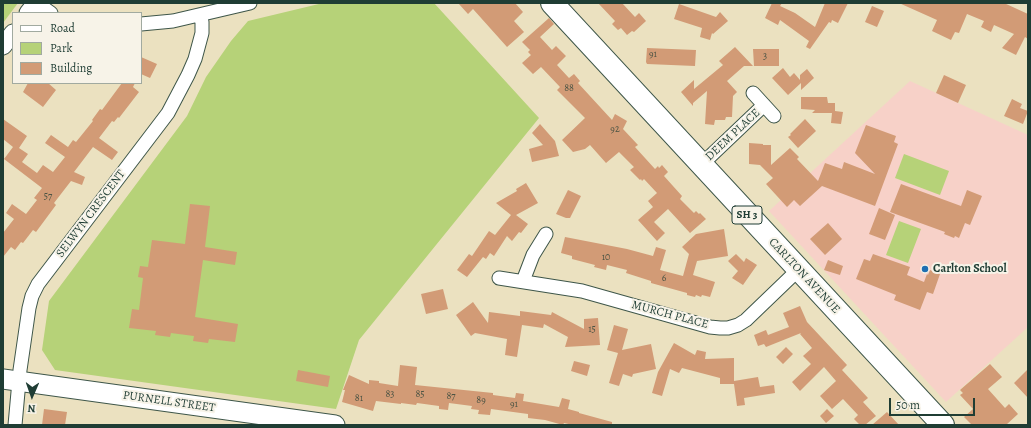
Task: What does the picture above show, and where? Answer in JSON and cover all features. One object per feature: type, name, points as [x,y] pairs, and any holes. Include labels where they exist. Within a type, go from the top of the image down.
[{"type":"highway","name":"CARLTON AVENUE","points":[[552,3],[798,270],[944,425]]},
{"type":"main road","name":"PURNELL STREET","points":[[11,380],[335,425]]},
{"type":"street","points":[[29,12],[37,3],[50,12]]},
{"type":"street","points":[[142,24],[173,21],[250,3]]},
{"type":"street","name":"SELWYN CRESCENT","points":[[15,425],[11,380],[32,296],[38,284],[168,113],[195,59],[202,33],[202,22],[199,15]]},
{"type":"street","points":[[3,46],[12,34]]},
{"type":"street","name":"DEEM PLACE","points":[[754,93],[774,116]]},
{"type":"street","name":"DEEM PLACE","points":[[701,165],[764,105]]},
{"type":"street","points":[[523,281],[533,255],[546,234]]},
{"type":"street","name":"MURCH PLACE","points":[[500,278],[582,291],[710,327],[728,328],[738,325],[746,320],[798,270]]},
{"type":"shaded area","name":"Carlton School","points":[[910,81],[1028,135],[1028,327],[946,402],[769,211]]},
{"type":"green space","points":[[3,3],[18,3],[3,23]]},
{"type":"green space","points":[[323,3],[434,3],[539,118],[359,340],[336,409],[55,370],[42,350],[49,301],[187,116],[206,77],[231,41],[248,21]]},
{"type":"green space","points":[[904,154],[949,171],[940,195],[895,178]]},
{"type":"green space","points":[[899,221],[921,229],[908,263],[886,255]]},
{"type":"building","points":[[458,3],[515,3],[523,12],[514,21],[524,32],[507,47],[473,9],[468,14]]},
{"type":"building","points":[[598,3],[622,3],[635,17],[639,13],[646,21],[634,32],[632,31],[627,35],[621,28],[618,30],[612,24],[615,21]]},
{"type":"building","points":[[772,3],[782,3],[780,6],[795,13],[815,27],[825,3],[848,3],[838,23],[832,20],[831,23],[829,22],[810,49],[806,47],[809,41],[780,20],[778,25],[765,18]]},
{"type":"building","points":[[899,3],[1004,3],[1028,14],[1028,39],[1025,37],[1016,55],[1002,48],[1014,34],[994,25],[991,32],[981,27],[984,21],[967,14],[959,33],[955,32],[951,40],[932,31],[937,20]]},
{"type":"building","points":[[679,4],[716,17],[720,12],[728,21],[713,34],[712,33],[710,40],[700,37],[702,28],[674,19]]},
{"type":"building","points":[[872,6],[884,11],[877,27],[865,22]]},
{"type":"building","points":[[549,18],[554,24],[540,37],[552,50],[556,46],[566,56],[557,65],[569,78],[574,74],[580,81],[578,83],[612,120],[615,114],[627,121],[623,129],[638,145],[635,147],[655,169],[662,165],[668,172],[664,176],[682,196],[680,199],[694,213],[696,211],[699,214],[700,213],[706,219],[690,233],[668,209],[654,222],[665,233],[657,241],[638,220],[653,207],[648,201],[657,193],[644,179],[642,181],[641,179],[640,180],[630,170],[634,167],[619,152],[606,163],[590,145],[585,149],[573,152],[562,140],[585,118],[557,90],[560,87],[541,67],[533,74],[522,63],[531,55],[528,52],[530,50],[522,42]]},
{"type":"building","points":[[735,47],[753,66],[744,66],[727,81],[737,92],[733,96],[732,117],[726,117],[725,120],[715,120],[714,125],[705,124],[707,91],[693,103],[693,106],[681,92],[694,80],[694,89],[723,65],[719,61]]},
{"type":"building","points":[[647,48],[696,50],[695,66],[647,64]]},
{"type":"building","points":[[753,49],[779,49],[779,66],[754,66]]},
{"type":"building","points":[[142,57],[157,64],[150,78],[142,74]]},
{"type":"building","points":[[783,68],[790,77],[794,73],[800,80],[800,75],[807,69],[814,78],[801,90],[801,83],[788,95],[772,78]]},
{"type":"building","points":[[944,75],[966,85],[958,103],[936,93]]},
{"type":"building","points":[[27,84],[49,84],[56,90],[43,107],[23,92]]},
{"type":"building","points":[[121,84],[134,84],[133,87],[139,92],[119,118],[118,117],[114,122],[112,121],[99,138],[118,152],[112,160],[93,147],[74,172],[85,177],[82,185],[71,181],[54,203],[56,205],[36,232],[33,230],[23,243],[21,242],[15,250],[11,247],[3,257],[3,233],[14,219],[6,213],[12,204],[26,214],[37,200],[34,198],[42,188],[4,159],[13,147],[3,139],[3,119],[27,136],[19,148],[28,154],[22,162],[37,173],[43,165],[53,172],[65,157],[45,143],[51,135],[68,147],[73,140],[76,142],[93,121],[92,120],[100,109],[102,110]]},
{"type":"building","points":[[801,97],[827,97],[828,103],[835,103],[835,111],[843,112],[841,124],[831,123],[832,113],[812,113],[815,110],[801,109]]},
{"type":"building","points":[[1012,99],[1022,104],[1020,108],[1028,111],[1023,124],[1004,116]]},
{"type":"building","points":[[805,119],[816,131],[798,148],[788,137]]},
{"type":"building","points":[[540,124],[555,141],[559,156],[532,162],[529,149],[543,145],[532,133]]},
{"type":"building","points":[[866,125],[896,136],[894,142],[898,144],[875,206],[822,186],[800,206],[794,200],[787,207],[766,184],[773,178],[760,165],[749,164],[749,143],[763,144],[771,145],[771,165],[790,148],[799,157],[797,159],[818,181],[825,163],[842,169],[844,162],[875,174],[855,153]]},
{"type":"building","points":[[526,183],[538,203],[516,215],[528,224],[521,233],[519,232],[512,241],[507,236],[494,256],[490,253],[486,259],[483,257],[467,277],[457,270],[469,254],[472,256],[489,231],[495,235],[511,215],[496,203],[517,191],[516,189]]},
{"type":"building","points":[[901,184],[961,206],[967,190],[982,196],[970,225],[965,223],[959,238],[955,236],[954,238],[944,234],[945,232],[890,212]]},
{"type":"building","points":[[568,190],[581,196],[570,218],[566,218],[556,214]]},
{"type":"building","points":[[190,204],[210,206],[205,247],[237,252],[235,265],[203,260],[195,317],[238,324],[235,342],[209,339],[208,343],[193,341],[194,336],[171,333],[170,337],[155,335],[156,331],[129,328],[132,309],[139,310],[143,278],[138,277],[140,266],[148,267],[152,240],[185,244]]},
{"type":"building","points":[[879,208],[895,215],[885,240],[869,234]]},
{"type":"building","points":[[828,223],[842,239],[825,255],[810,239]]},
{"type":"building","points":[[724,229],[728,256],[697,261],[693,275],[715,282],[710,297],[702,295],[701,297],[696,295],[695,297],[687,295],[687,293],[651,283],[651,281],[626,273],[627,270],[607,265],[606,270],[594,267],[595,265],[572,259],[572,256],[561,253],[565,237],[627,249],[653,256],[656,247],[666,250],[660,270],[683,276],[689,254],[682,247],[696,234]]},
{"type":"building","points":[[736,254],[744,262],[746,258],[757,265],[743,285],[732,278],[738,271],[728,261]]},
{"type":"building","points":[[873,254],[910,267],[907,275],[924,282],[930,270],[940,274],[933,294],[927,292],[920,310],[894,300],[896,295],[856,279],[864,259],[870,261]]},
{"type":"building","points":[[828,260],[843,266],[840,275],[824,270]]},
{"type":"building","points":[[443,289],[448,309],[426,314],[421,294]]},
{"type":"building","points":[[473,302],[488,323],[489,312],[520,316],[520,311],[551,315],[552,312],[584,329],[584,319],[598,318],[600,345],[565,347],[568,337],[544,324],[543,328],[522,325],[517,357],[505,355],[507,339],[475,333],[471,336],[456,315]]},
{"type":"building","points":[[800,306],[807,322],[847,365],[842,370],[868,398],[863,402],[876,416],[865,425],[860,425],[854,419],[858,415],[843,399],[832,409],[820,396],[836,381],[824,367],[800,391],[792,382],[811,364],[803,356],[812,348],[800,334],[801,333],[766,347],[764,344],[758,346],[754,335],[766,330],[768,335],[789,327],[783,313]]},
{"type":"building","points":[[614,325],[628,329],[622,350],[651,344],[656,369],[633,374],[632,377],[623,374],[619,386],[609,383],[618,353],[607,350]]},
{"type":"building","points":[[674,343],[695,355],[697,350],[706,352],[705,359],[734,358],[734,381],[758,377],[760,387],[774,385],[775,393],[744,398],[745,405],[737,406],[734,384],[720,384],[720,378],[682,368],[679,373],[670,369],[662,396],[652,393],[658,372]]},
{"type":"building","points":[[786,347],[793,354],[783,364],[776,357]]},
{"type":"building","points":[[574,361],[590,365],[587,376],[571,371]]},
{"type":"building","points":[[990,364],[1002,377],[988,389],[1005,408],[1009,404],[1018,414],[1006,425],[972,425],[964,417],[973,409],[960,395],[963,393],[960,390]]},
{"type":"building","points":[[400,365],[417,367],[415,385],[493,393],[493,395],[515,398],[516,393],[524,394],[523,401],[559,407],[562,398],[570,400],[568,409],[612,422],[612,425],[573,425],[564,423],[563,425],[545,420],[528,418],[528,414],[491,409],[490,415],[478,414],[479,410],[471,409],[472,406],[449,403],[448,410],[439,409],[439,406],[417,403],[416,405],[376,401],[373,411],[342,402],[345,390],[343,390],[349,375],[369,384],[369,380],[398,386]]},
{"type":"building","points":[[1028,369],[1028,398],[1014,383]]},
{"type":"building","points":[[298,370],[330,376],[328,387],[296,381]]},
{"type":"building","points":[[44,409],[67,412],[65,425],[42,425]]},
{"type":"building","points":[[827,409],[834,416],[826,423],[820,416]]},
{"type":"building","points":[[887,412],[899,425],[872,425]]},
{"type":"place","name":"Carlton School","points":[[925,269]]}]
